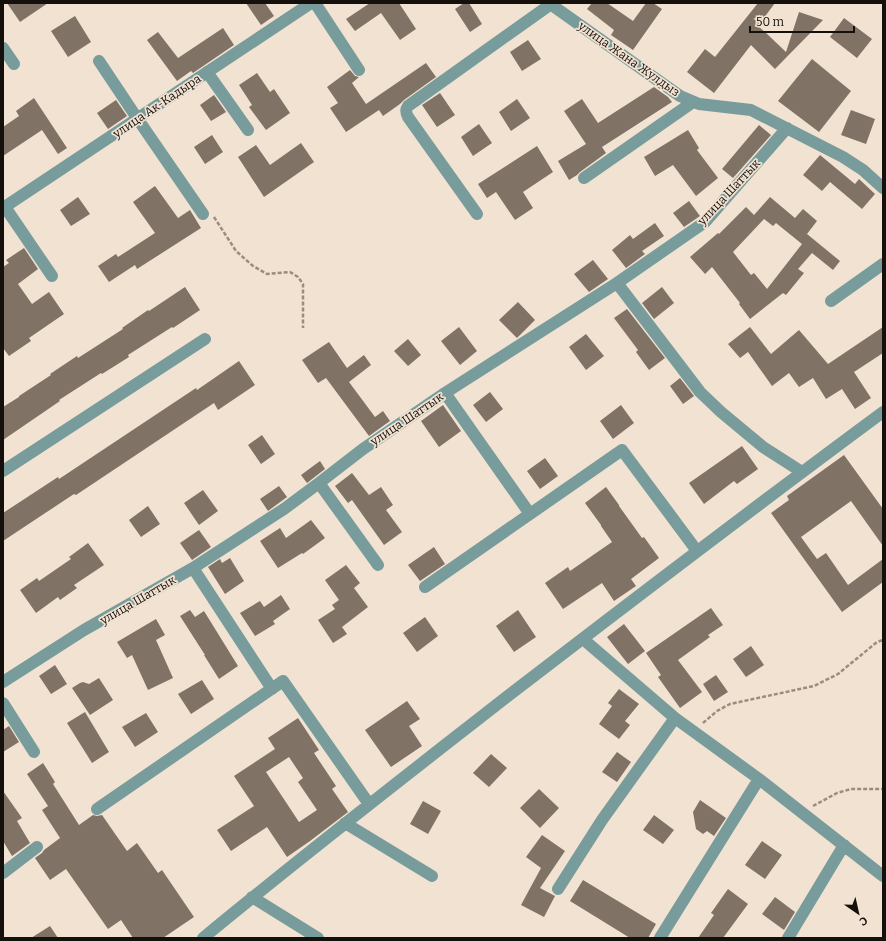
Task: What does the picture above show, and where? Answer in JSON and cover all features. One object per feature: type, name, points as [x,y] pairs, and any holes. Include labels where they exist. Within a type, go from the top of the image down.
[{"type":"street","name":"улица Ак-Кадыра","points":[[4,208],[310,3]]},
{"type":"street","points":[[315,3],[359,70]]},
{"type":"street","points":[[477,214],[406,114],[407,108],[550,4]]},
{"type":"street","name":"улица Жана Жулдыз","points":[[550,4],[680,96],[699,104],[714,107],[751,110],[843,157],[863,170],[883,188]]},
{"type":"street","points":[[3,48],[14,64]]},
{"type":"street","points":[[99,61],[203,214]]},
{"type":"street","points":[[207,72],[248,130]]},
{"type":"street","points":[[584,178],[693,102]]},
{"type":"street","name":"улица Шаттык","points":[[3,682],[84,630],[193,568],[284,509],[363,449],[446,393],[617,283],[705,222],[787,128]]},
{"type":"street","points":[[4,208],[52,276]]},
{"type":"street","points":[[831,301],[883,264]]},
{"type":"street","points":[[617,283],[700,392],[721,412],[763,447],[802,472]]},
{"type":"street","points":[[3,471],[205,339]]},
{"type":"street","points":[[446,393],[530,514]]},
{"type":"street","points":[[203,938],[369,804],[697,551],[802,472],[882,415]]},
{"type":"street","points":[[425,587],[622,450],[697,551]]},
{"type":"street","points":[[319,483],[378,565]]},
{"type":"street","points":[[193,568],[272,689]]},
{"type":"street","points":[[583,639],[675,718],[759,779],[883,876]]},
{"type":"street","points":[[97,809],[283,681],[369,804]]},
{"type":"street","points":[[3,703],[34,752]]},
{"type":"street","points":[[558,889],[602,820],[675,718]]},
{"type":"street","points":[[660,938],[759,779]]},
{"type":"street","points":[[345,823],[432,876]]},
{"type":"street","points":[[788,938],[844,845]]},
{"type":"street","points":[[3,873],[37,847]]},
{"type":"street","points":[[252,897],[318,938]]},
{"type":"path","points":[[203,214],[211,213],[236,250],[253,266],[267,274],[290,272],[298,277],[303,284],[303,328]]},
{"type":"path","points":[[694,731],[717,711],[730,704],[814,686],[838,674],[877,642],[883,640]]},
{"type":"path","points":[[802,812],[837,793],[852,789],[883,789]]},
{"type":"building","points":[[7,3],[48,3],[20,22]]},
{"type":"building","points":[[246,3],[265,3],[274,16],[261,25]]},
{"type":"building","points":[[370,3],[399,3],[416,29],[400,40],[381,13],[355,31],[346,19]]},
{"type":"building","points":[[464,3],[469,3],[482,24],[470,32],[455,9]]},
{"type":"building","points":[[592,3],[607,3],[633,21],[646,3],[653,3],[662,9],[633,50],[611,35],[614,30],[587,9]]},
{"type":"building","points":[[758,3],[775,3],[758,26],[786,52],[799,12],[823,20],[775,69],[751,45],[714,93],[687,72],[705,49],[715,57]]},
{"type":"building","points":[[75,16],[91,42],[68,57],[51,31]]},
{"type":"building","points":[[844,18],[872,39],[857,58],[830,37]]},
{"type":"building","points":[[223,28],[234,45],[193,73],[191,71],[177,81],[147,40],[158,32],[178,58]]},
{"type":"building","points":[[528,40],[541,59],[522,71],[510,52]]},
{"type":"building","points":[[812,59],[851,91],[819,132],[778,101]]},
{"type":"building","points":[[426,63],[436,77],[383,116],[379,110],[346,132],[330,108],[338,103],[327,87],[350,70],[355,76],[359,77],[352,83],[366,104]]},
{"type":"building","points":[[257,73],[270,92],[274,89],[290,113],[266,130],[249,107],[252,105],[239,85]]},
{"type":"building","points":[[654,87],[668,97],[672,102],[602,147],[606,153],[569,180],[558,161],[586,144],[564,111],[582,99],[598,123]]},
{"type":"building","points":[[440,93],[455,115],[437,127],[422,105]]},
{"type":"building","points":[[214,95],[226,112],[211,121],[200,105]]},
{"type":"building","points":[[34,98],[67,148],[58,154],[42,130],[3,156],[3,127],[19,116],[16,111]]},
{"type":"building","points":[[517,99],[530,118],[511,131],[499,112]]},
{"type":"building","points":[[116,100],[127,116],[108,129],[97,113]]},
{"type":"building","points":[[851,110],[875,119],[866,144],[841,135]]},
{"type":"building","points":[[479,124],[492,143],[473,156],[461,137]]},
{"type":"building","points":[[759,125],[771,135],[733,178],[722,169]]},
{"type":"building","points":[[688,130],[699,148],[697,150],[718,178],[696,196],[673,165],[655,176],[644,157]]},
{"type":"building","points":[[212,135],[223,152],[205,164],[194,147]]},
{"type":"building","points":[[301,143],[314,162],[264,197],[238,157],[256,145],[270,165]]},
{"type":"building","points":[[537,146],[553,172],[523,192],[533,208],[515,220],[496,192],[487,198],[478,184]]},
{"type":"building","points":[[820,155],[855,184],[859,179],[875,194],[862,209],[830,182],[822,191],[803,175]]},
{"type":"building","points":[[155,186],[178,218],[190,210],[201,228],[137,269],[135,265],[109,282],[98,266],[116,254],[118,257],[155,233],[133,202]]},
{"type":"building","points":[[78,197],[90,214],[71,226],[60,210]]},
{"type":"building","points":[[770,197],[795,218],[803,209],[817,221],[807,234],[840,261],[833,270],[812,253],[798,269],[804,273],[786,295],[783,293],[750,319],[739,304],[740,303],[712,267],[705,274],[690,257],[718,233],[719,234],[746,207],[754,215]],"holes":[[[764,219],[773,226],[776,223],[802,244],[767,289],[754,273],[751,275],[733,252]]]},
{"type":"building","points":[[689,201],[700,216],[684,227],[673,213]]},
{"type":"building","points":[[655,223],[664,236],[642,251],[645,254],[626,268],[612,250],[630,235],[633,239]]},
{"type":"building","points":[[24,248],[38,269],[18,284],[32,304],[49,292],[64,314],[29,338],[31,341],[9,356],[3,348],[3,267],[9,263],[6,260]]},
{"type":"building","points":[[593,260],[608,279],[589,292],[574,274]]},
{"type":"building","points":[[185,287],[200,310],[128,355],[129,357],[59,400],[60,401],[3,440],[3,407],[77,356],[78,358],[123,329],[122,328],[148,310],[149,311]]},
{"type":"building","points":[[662,287],[674,303],[654,319],[642,303]]},
{"type":"building","points":[[518,302],[535,320],[517,338],[499,320]]},
{"type":"building","points":[[627,309],[665,358],[649,370],[636,352],[638,350],[614,318]]},
{"type":"building","points":[[459,327],[477,351],[460,365],[441,341]]},
{"type":"building","points":[[750,327],[771,354],[799,330],[828,364],[883,327],[883,353],[854,372],[871,398],[855,409],[842,389],[826,399],[813,378],[799,387],[789,373],[772,386],[748,352],[740,358],[728,344]]},
{"type":"building","points":[[586,334],[604,356],[586,370],[569,347]]},
{"type":"building","points":[[408,339],[421,355],[408,366],[394,351]]},
{"type":"building","points":[[329,342],[347,368],[364,355],[371,365],[349,382],[375,417],[383,411],[390,421],[369,436],[326,378],[318,383],[302,360]]},
{"type":"building","points":[[239,361],[255,385],[218,410],[214,403],[76,495],[74,494],[3,541],[3,513],[58,477],[59,479],[196,388],[197,390]]},
{"type":"building","points":[[680,378],[694,396],[683,404],[670,386]]},
{"type":"building","points":[[490,392],[503,409],[486,422],[473,405]]},
{"type":"building","points":[[443,405],[461,431],[439,447],[421,421]]},
{"type":"building","points":[[621,405],[634,423],[613,439],[600,421]]},
{"type":"building","points":[[262,435],[275,454],[261,464],[248,445]]},
{"type":"building","points":[[742,446],[758,469],[737,484],[734,481],[704,504],[689,483]]},
{"type":"building","points":[[844,455],[883,509],[883,546],[851,501],[801,537],[817,559],[826,553],[848,585],[883,559],[883,582],[842,612],[771,513],[789,500],[787,496]]},
{"type":"building","points":[[545,458],[558,476],[540,489],[527,471]]},
{"type":"building","points":[[320,461],[325,469],[307,483],[301,475]]},
{"type":"building","points":[[352,473],[369,495],[381,487],[393,505],[386,510],[402,532],[384,545],[352,500],[348,503],[335,486]]},
{"type":"building","points":[[279,486],[287,497],[268,511],[260,499]]},
{"type":"building","points":[[606,487],[642,538],[644,537],[659,558],[631,579],[636,586],[614,601],[602,583],[563,609],[545,583],[568,567],[570,571],[612,542],[585,503]]},
{"type":"building","points":[[203,490],[218,511],[199,525],[184,503]]},
{"type":"building","points":[[148,506],[160,524],[141,537],[129,520]]},
{"type":"building","points":[[311,520],[325,538],[303,554],[302,553],[278,568],[260,541],[280,528],[286,538]]},
{"type":"building","points":[[199,530],[211,547],[192,560],[180,543]]},
{"type":"building","points":[[88,543],[104,565],[74,585],[77,588],[60,600],[58,597],[36,613],[20,590],[37,578],[39,581],[71,559],[69,557]]},
{"type":"building","points":[[434,547],[445,564],[420,581],[408,565]]},
{"type":"building","points":[[230,558],[244,581],[225,594],[208,567],[220,559],[222,563]]},
{"type":"building","points":[[346,565],[360,583],[354,588],[368,607],[342,627],[347,634],[333,643],[318,620],[335,609],[332,605],[339,600],[325,580]]},
{"type":"building","points":[[281,595],[290,609],[273,621],[275,624],[255,636],[240,613],[260,601],[264,607]]},
{"type":"building","points":[[711,608],[723,625],[708,635],[710,637],[678,660],[702,692],[680,708],[658,677],[661,675],[646,653]]},
{"type":"building","points":[[190,610],[195,617],[204,611],[238,666],[219,679],[180,616]]},
{"type":"building","points":[[518,610],[536,637],[514,652],[496,626]]},
{"type":"building","points":[[425,617],[438,636],[417,652],[403,633]]},
{"type":"building","points":[[156,619],[165,635],[156,640],[173,678],[148,690],[132,655],[127,658],[117,642]]},
{"type":"building","points":[[624,624],[645,651],[628,664],[607,637]]},
{"type":"building","points":[[751,646],[764,665],[746,677],[733,659]]},
{"type":"building","points":[[55,665],[67,684],[51,694],[39,676]]},
{"type":"building","points":[[716,675],[728,692],[714,701],[703,684]]},
{"type":"building","points":[[99,678],[113,700],[90,715],[72,688],[83,682],[89,684]]},
{"type":"building","points":[[202,680],[214,699],[191,714],[178,694]]},
{"type":"building","points":[[619,689],[639,704],[625,721],[630,725],[619,739],[599,724],[612,706],[608,703]]},
{"type":"building","points":[[407,701],[420,719],[409,726],[422,746],[391,767],[365,730]]},
{"type":"building","points":[[85,712],[109,752],[92,763],[67,723]]},
{"type":"building","points":[[146,713],[158,732],[135,747],[122,727]]},
{"type":"building","points":[[298,718],[319,750],[314,753],[336,786],[332,789],[348,812],[287,857],[267,827],[231,851],[217,830],[254,806],[234,776],[275,749],[268,738]],"holes":[[[289,757],[303,778],[298,782],[317,810],[299,822],[266,772]]]},
{"type":"building","points":[[9,726],[19,742],[3,752],[3,730]]},
{"type":"building","points":[[617,752],[631,762],[617,782],[602,772]]},
{"type":"building","points":[[491,754],[507,768],[489,787],[473,773]]},
{"type":"building","points":[[43,763],[55,782],[53,784],[79,825],[93,815],[102,815],[127,851],[137,843],[158,873],[162,870],[194,917],[163,938],[133,938],[121,920],[108,929],[66,869],[50,880],[35,858],[60,838],[42,810],[48,806],[27,774]]},
{"type":"building","points":[[539,789],[559,808],[540,828],[520,808]]},
{"type":"building","points":[[3,791],[22,818],[17,821],[30,843],[12,856],[3,841]]},
{"type":"building","points":[[700,800],[726,818],[714,836],[707,831],[703,834],[696,829],[693,812]]},
{"type":"building","points":[[423,801],[441,811],[428,834],[410,824]]},
{"type":"building","points":[[654,815],[674,830],[663,844],[643,830]]},
{"type":"building","points":[[542,835],[565,851],[540,888],[555,896],[544,917],[521,905],[541,868],[526,857]]},
{"type":"building","points":[[762,841],[782,855],[765,879],[745,865]]},
{"type":"building","points":[[583,880],[656,924],[648,938],[630,938],[570,901]]},
{"type":"building","points":[[728,889],[748,904],[723,938],[698,938],[714,915],[711,913]]},
{"type":"building","points":[[775,897],[795,912],[784,930],[762,914]]},
{"type":"building","points":[[50,926],[58,938],[31,938]]}]
